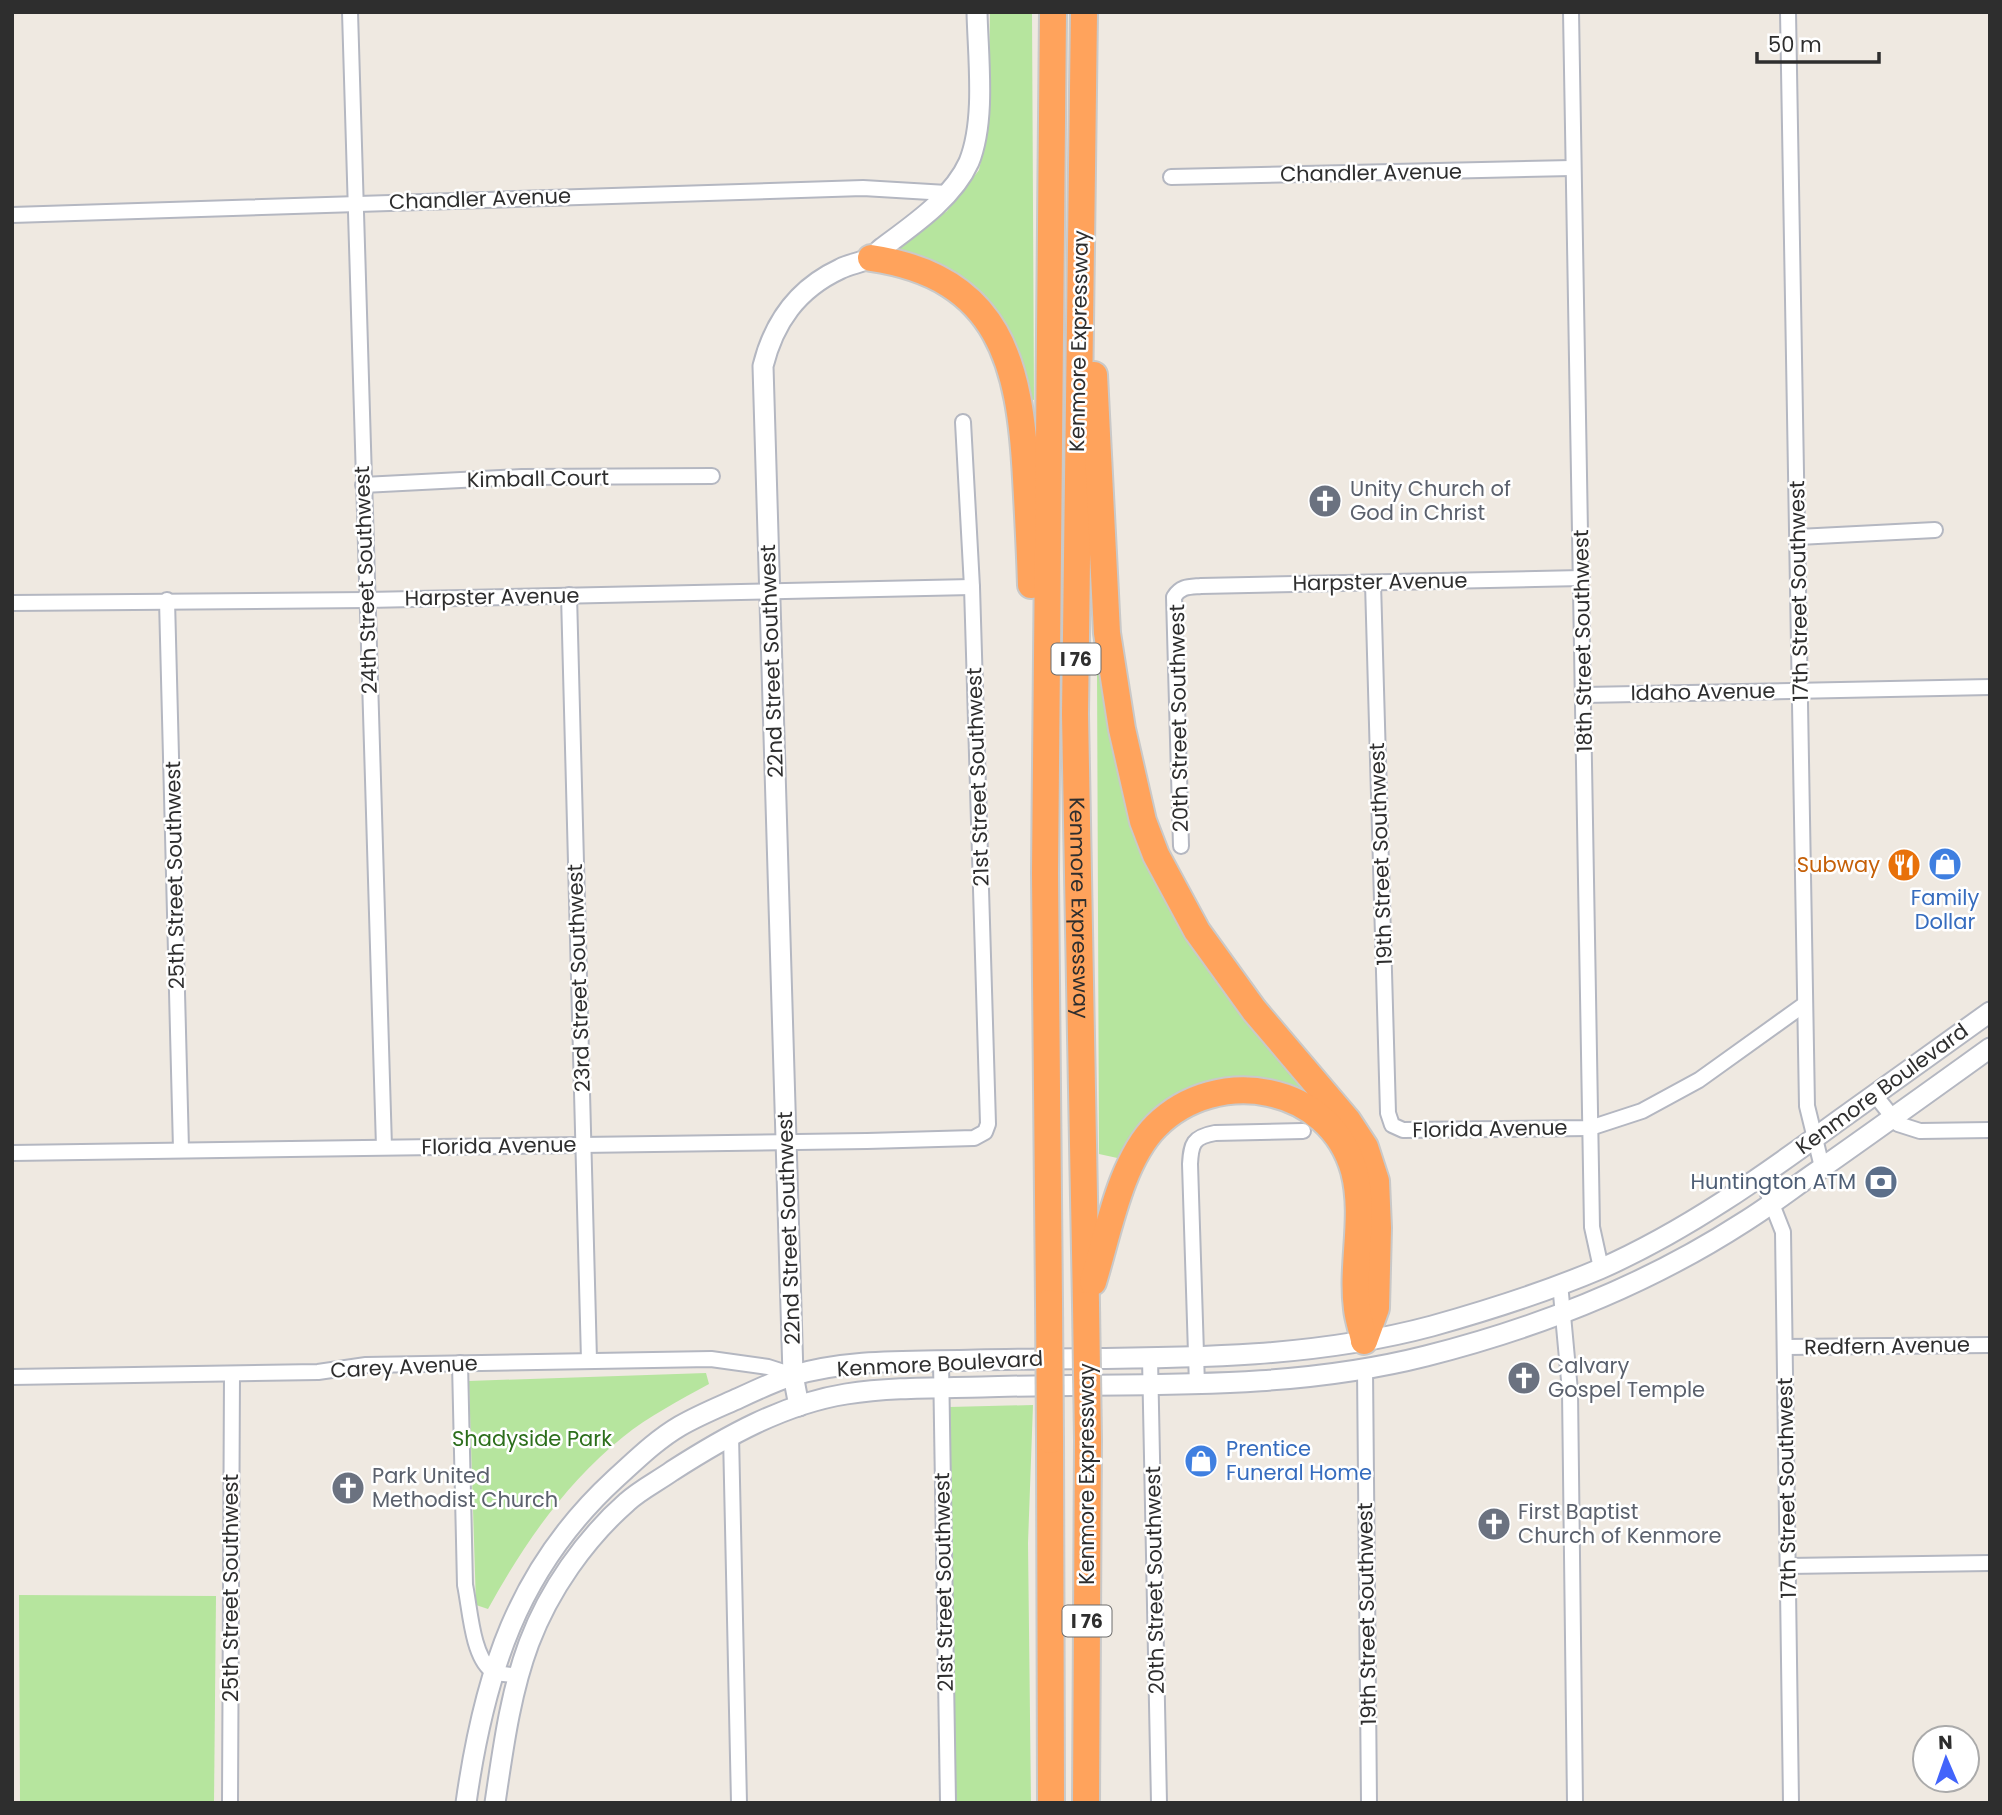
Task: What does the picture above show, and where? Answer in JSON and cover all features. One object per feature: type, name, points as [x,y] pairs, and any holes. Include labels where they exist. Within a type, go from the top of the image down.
[{"type":"highway","name":"Kenmore Expressway","points":[[1084,13],[1075,714],[1088,1440],[1086,1803]]},
{"type":"highway","name":"Kenmore Expressway","points":[[1051,1803],[1051,1440],[1045,873],[1053,14]]},
{"type":"highway","points":[[1081,188],[1099,437],[1107,633],[1133,785],[1156,855],[1197,931],[1254,1010],[1348,1121],[1365,1147],[1376,1181],[1378,1228],[1376,1308],[1364,1342]]},
{"type":"highway","points":[[871,258],[928,273],[953,286],[974,303],[990,323],[1003,348],[1014,385],[1023,421],[1045,873]]},
{"type":"highway","points":[[1086,1305],[1124,1181],[1136,1152],[1156,1126],[1196,1099],[1255,1090],[1300,1103],[1325,1119],[1342,1144],[1354,1170],[1359,1212],[1357,1307],[1364,1342]]},
{"type":"main road","name":"22nd Street Southwest","points":[[799,1406],[793,1375],[763,366],[769,342],[791,304],[808,289],[842,268],[871,258],[901,236],[947,192],[968,163],[975,142],[978,103],[977,12]]},
{"type":"main road","name":"Kenmore Boulevard","points":[[466,1803],[483,1708],[493,1672],[527,1588],[568,1527],[595,1497],[676,1428],[793,1375],[872,1364],[1195,1357],[1316,1350],[1364,1342],[1497,1307],[1601,1268],[1698,1217],[1814,1139],[1990,1012]]},
{"type":"main road","name":"Kenmore Boulevard","points":[[495,1803],[518,1676],[539,1619],[579,1556],[604,1525],[629,1500],[711,1445],[799,1406],[843,1395],[895,1389],[1197,1385],[1290,1379],[1365,1369],[1427,1355],[1563,1311],[1654,1273],[1745,1222],[1990,1048]]},
{"type":"main road","name":"19th Street Southwest","points":[[1364,1342],[1365,1369]]},
{"type":"street","name":"24th Street Southwest","points":[[350,12],[384,1147]]},
{"type":"street","name":"18th Street Southwest","points":[[1571,12],[1592,1227],[1601,1268]]},
{"type":"street","name":"17th Street Southwest","points":[[1788,12],[1807,1106],[1822,1167]]},
{"type":"street","name":"Chandler Avenue","points":[[1171,177],[1572,168]]},
{"type":"street","name":"Chandler Avenue","points":[[12,215],[863,188],[947,192]]},
{"type":"street","name":"21st Street Southwest","points":[[963,422],[972,587],[988,1124],[985,1132]]},
{"type":"street","name":"Kimball Court","points":[[363,485],[522,477],[712,476]]},
{"type":"street","points":[[1798,537],[1935,530]]},
{"type":"street","name":"Harpster Avenue","points":[[1178,590],[1202,586],[1582,578]]},
{"type":"street","name":"19th Street Southwest","points":[[1373,583],[1388,1113],[1392,1125]]},
{"type":"street","name":"Harpster Avenue","points":[[12,603],[367,600],[972,587]]},
{"type":"street","name":"20th Street Southwest","points":[[1178,590],[1174,597],[1181,846]]},
{"type":"street","name":"23rd Street Southwest","points":[[569,595],[589,1360]]},
{"type":"street","name":"25th Street Southwest","points":[[167,600],[181,1149]]},
{"type":"street","name":"Idaho Avenue","points":[[1584,695],[1990,687]]},
{"type":"street","name":"Florida Avenue","points":[[1392,1125],[1403,1130],[1590,1128],[1642,1111],[1699,1080],[1805,1004]]},
{"type":"street","points":[[1875,1095],[1898,1124],[1920,1131],[1990,1130]]},
{"type":"street","points":[[1197,1385],[1191,1151],[1202,1135],[1303,1131]]},
{"type":"street","name":"Florida Avenue","points":[[12,1153],[974,1138],[985,1132]]},
{"type":"street","name":"17th Street Southwest","points":[[1761,1176],[1783,1232],[1791,1803]]},
{"type":"street","points":[[1560,1283],[1570,1391],[1575,1803]]},
{"type":"street","name":"Redfern Avenue","points":[[1784,1347],[1990,1345]]},
{"type":"street","name":"20th Street Southwest","points":[[1150,1358],[1159,1803]]},
{"type":"street","name":"Carey Avenue","points":[[12,1377],[318,1372],[366,1365],[711,1359],[768,1367],[793,1375]]},
{"type":"street","name":"21st Street Southwest","points":[[941,1362],[948,1803]]},
{"type":"street","points":[[460,1363],[465,1585],[475,1639],[485,1663],[493,1672],[518,1676]]},
{"type":"street","name":"19th Street Southwest","points":[[1365,1369],[1368,1803]]},
{"type":"street","name":"25th Street Southwest","points":[[230,1803],[232,1374]]},
{"type":"street","points":[[732,1435],[739,1803]]},
{"type":"street","points":[[1788,1566],[1990,1563]]},
{"type":"green space","points":[[990,12],[1032,12],[1034,400],[1025,398],[1017,349],[998,311],[985,295],[954,271],[936,262],[895,250],[947,211],[979,170],[988,128]]},
{"type":"green space","points":[[1104,668],[1135,832],[1327,1108],[1236,1079],[1192,1086],[1151,1112],[1122,1159],[1099,1154],[1097,669]]},
{"type":"green space","name":"Shadyside Park","points":[[706,1373],[709,1384],[633,1429],[582,1475],[531,1539],[488,1609],[476,1605],[469,1381]]},
{"type":"green space","points":[[1033,1405],[1028,1543],[1031,1803],[956,1803],[949,1407]]},
{"type":"green space","points":[[19,1595],[216,1596],[214,1803],[20,1803]]},
{"type":"place","name":"Unity Church of God in Christ","points":[[1325,501]]},
{"type":"place","name":"Family Dollar","points":[[1945,864]]},
{"type":"place","name":"Subway","points":[[1904,865]]},
{"type":"place","name":"Huntington ATM","points":[[1881,1182]]},
{"type":"place","name":"Calvary Gospel Temple","points":[[1524,1378]]},
{"type":"place","name":"Prentice Funeral Home","points":[[1201,1461]]},
{"type":"place","name":"Park United Methodist Church","points":[[348,1488]]},
{"type":"place","name":"First Baptist Church of Kenmore","points":[[1494,1524]]}]
